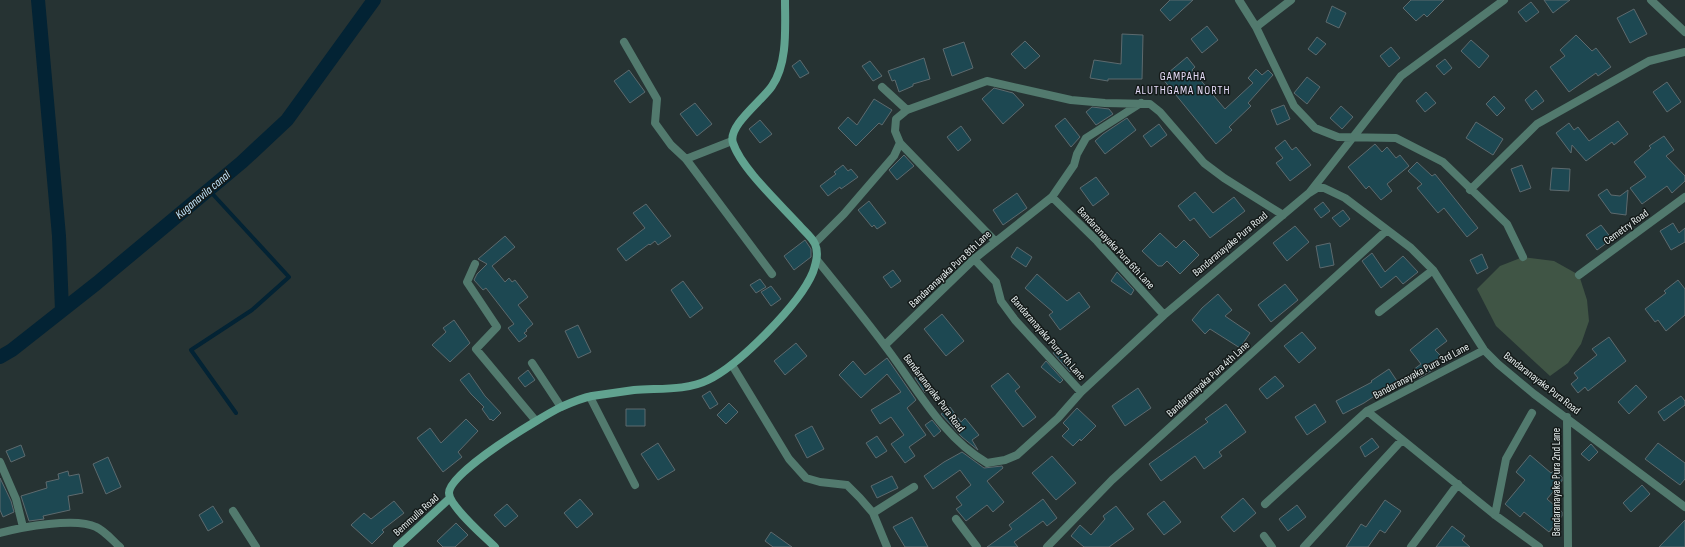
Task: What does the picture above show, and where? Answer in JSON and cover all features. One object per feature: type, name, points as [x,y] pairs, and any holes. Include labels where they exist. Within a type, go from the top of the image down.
[{"type":"street","points":[[495,547],[457,508],[450,498],[449,493],[452,484],[468,467],[561,407],[590,397],[634,390],[696,385],[710,379],[732,365],[786,311],[812,275],[817,260],[815,243],[754,175],[738,154],[732,141],[733,133],[738,125],[773,86],[778,75],[782,60],[785,0]]},
{"type":"street","points":[[1239,0],[1256,27],[1294,106],[1315,128],[1338,137],[1353,136],[1396,138],[1443,162],[1470,190],[1507,224],[1524,257]]},
{"type":"street","points":[[1256,27],[1291,0]]},
{"type":"street","points":[[1309,192],[1401,76],[1504,0]]},
{"type":"street","points":[[1652,0],[1685,32]]},
{"type":"street","points":[[624,42],[657,99],[655,123],[671,145],[686,159],[772,274]]},
{"type":"street","points":[[1470,190],[1537,124],[1649,62],[1685,52]]},
{"type":"street","points":[[995,241],[900,143],[895,131],[896,119],[907,110],[987,81],[1071,100],[1105,104],[1150,104],[1160,112],[1208,167],[1283,215]]},
{"type":"street","points":[[882,87],[907,110]]},
{"type":"street","name":"Bandaranayaka Pura 8th Lane","points":[[885,345],[974,259],[1052,197],[1074,165],[1077,154],[1086,138],[1141,103]]},
{"type":"street","points":[[686,159],[732,141]]},
{"type":"street","points":[[815,243],[844,214],[894,156],[900,143]]},
{"type":"street","name":"Bandaranayake Pura Road","points":[[817,260],[885,345],[952,437],[970,453],[987,463],[1005,460],[1016,455],[1058,418],[1081,392],[1164,314],[1309,192],[1317,188],[1324,188],[1350,201],[1411,248],[1433,270],[1484,350],[1534,394],[1567,417],[1685,507]]},
{"type":"street","name":"Bandaranayaka Pura 6th Lane","points":[[1052,197],[1097,241],[1164,314]]},
{"type":"street","name":"Cemetry Road","points":[[1580,275],[1685,197]]},
{"type":"street","name":"Bandaranayaka Pura 4th Lane","points":[[1047,547],[1112,480],[1387,230]]},
{"type":"street","name":"Bandaranayaka Pura 7th Lane","points":[[974,259],[996,282],[1001,301],[1015,320],[1081,392]]},
{"type":"street","points":[[475,264],[467,282],[497,326],[476,349],[536,422]]},
{"type":"street","points":[[1379,312],[1433,270]]},
{"type":"street","name":"Bandaranayaka Pura 3rd Lane","points":[[1265,504],[1367,411],[1484,350]]},
{"type":"street","points":[[532,362],[561,407]]},
{"type":"street","points":[[732,365],[789,459],[806,478],[820,482],[847,485],[860,498],[872,514],[887,547]]},
{"type":"street","points":[[590,397],[635,485]]},
{"type":"street","points":[[1367,411],[1402,441],[1458,484],[1495,515],[1539,547]]},
{"type":"street","points":[[1495,515],[1506,459],[1532,413]]},
{"type":"street","name":"Bandaranayake Pura 2nd Lane","points":[[1567,417],[1568,547]]},
{"type":"street","points":[[1304,547],[1402,441]]},
{"type":"street","points":[[0,462],[16,499],[23,527]]},
{"type":"street","points":[[1411,547],[1458,484]]},
{"type":"street","points":[[872,514],[914,488]]},
{"type":"street","name":"Bemmulla Road","points":[[397,547],[450,498]]},
{"type":"street","points":[[233,511],[256,547]]},
{"type":"street","points":[[956,519],[977,547]]},
{"type":"street","points":[[0,533],[43,524],[77,524],[96,527],[120,547]]},
{"type":"street","points":[[1264,536],[1272,547]]},
{"type":"green space","points":[[1523,257],[1554,261],[1579,275],[1587,300],[1589,321],[1581,344],[1568,363],[1550,376],[1496,326],[1477,289],[1500,266]]},
{"type":"building","points":[[1170,0],[1193,0],[1170,21],[1160,10]]},
{"type":"building","points":[[1411,0],[1444,0],[1427,17],[1424,14],[1416,21],[1403,8]]},
{"type":"building","points":[[1544,0],[1570,0],[1553,13]]},
{"type":"building","points":[[1531,2],[1539,12],[1526,22],[1518,12]]},
{"type":"building","points":[[1332,6],[1346,13],[1339,28],[1326,22]]},
{"type":"building","points":[[1634,9],[1647,34],[1630,43],[1617,18]]},
{"type":"building","points":[[1207,26],[1218,40],[1202,53],[1191,39]]},
{"type":"building","points":[[1122,34],[1143,35],[1142,79],[1108,79],[1108,81],[1090,78],[1094,60],[1121,64]]},
{"type":"building","points":[[1576,35],[1592,51],[1596,48],[1611,67],[1598,76],[1596,73],[1569,92],[1550,67],[1565,56],[1560,50]]},
{"type":"building","points":[[1317,37],[1326,44],[1316,55],[1308,49]]},
{"type":"building","points":[[1471,40],[1489,56],[1479,68],[1461,51]]},
{"type":"building","points":[[1025,41],[1040,56],[1025,69],[1011,54]]},
{"type":"building","points":[[964,42],[973,68],[952,76],[943,49]]},
{"type":"building","points":[[1391,47],[1400,58],[1389,67],[1380,56]]},
{"type":"building","points":[[1187,57],[1195,67],[1192,70],[1225,109],[1253,83],[1248,78],[1256,69],[1262,75],[1268,70],[1273,75],[1248,103],[1251,106],[1229,127],[1232,130],[1216,144],[1162,78]]},
{"type":"building","points":[[924,58],[930,79],[913,84],[913,86],[899,92],[895,80],[892,81],[888,71]]},
{"type":"building","points":[[1445,59],[1452,68],[1444,75],[1436,66]]},
{"type":"building","points":[[800,60],[809,73],[800,78],[792,66]]},
{"type":"building","points":[[870,61],[882,76],[873,81],[862,66]]},
{"type":"building","points":[[629,70],[645,92],[630,103],[614,81]]},
{"type":"building","points":[[1307,77],[1320,87],[1307,104],[1294,93]]},
{"type":"building","points":[[1667,82],[1681,102],[1667,112],[1653,92]]},
{"type":"building","points":[[994,88],[1013,93],[1024,105],[1003,124],[982,99]]},
{"type":"building","points":[[1536,90],[1544,101],[1532,110],[1525,100]]},
{"type":"building","points":[[1426,92],[1436,103],[1425,112],[1416,101]]},
{"type":"building","points":[[1494,96],[1505,108],[1497,116],[1486,104]]},
{"type":"building","points":[[874,99],[892,110],[882,125],[879,123],[856,146],[838,128],[848,117],[857,125]]},
{"type":"building","points":[[695,103],[712,124],[697,136],[680,114]]},
{"type":"building","points":[[1284,105],[1290,119],[1277,125],[1271,110]]},
{"type":"building","points":[[1341,106],[1353,117],[1342,129],[1330,118]]},
{"type":"building","points":[[1092,107],[1109,109],[1113,114],[1096,125],[1086,112]]},
{"type":"building","points":[[1065,118],[1080,137],[1071,147],[1055,126]]},
{"type":"building","points":[[1127,118],[1136,130],[1105,154],[1095,141]]},
{"type":"building","points":[[760,120],[772,134],[760,143],[749,129]]},
{"type":"building","points":[[1618,121],[1628,134],[1614,145],[1612,142],[1586,161],[1572,145],[1571,153],[1556,133],[1569,123],[1574,130],[1578,127],[1589,141]]},
{"type":"building","points":[[1476,122],[1503,139],[1493,155],[1466,138]]},
{"type":"building","points":[[1159,124],[1167,135],[1151,147],[1143,136]]},
{"type":"building","points":[[961,126],[971,140],[958,151],[947,137]]},
{"type":"building","points":[[1664,136],[1674,150],[1666,156],[1685,176],[1685,181],[1672,193],[1667,186],[1642,204],[1630,188],[1646,177],[1634,162],[1651,148],[1649,146]]},
{"type":"building","points":[[1285,140],[1292,150],[1296,147],[1311,165],[1290,181],[1276,163],[1283,158],[1275,148]]},
{"type":"building","points":[[1375,144],[1382,152],[1387,147],[1396,158],[1400,155],[1409,166],[1387,184],[1392,191],[1381,200],[1369,186],[1366,189],[1348,167]]},
{"type":"building","points":[[904,155],[914,166],[897,180],[889,170]]},
{"type":"building","points":[[1417,162],[1432,176],[1435,174],[1478,228],[1467,237],[1444,208],[1438,213],[1417,188],[1422,184],[1408,171]]},
{"type":"building","points":[[843,165],[848,171],[851,169],[858,177],[828,196],[820,186],[836,174],[834,172]]},
{"type":"building","points":[[1522,165],[1531,188],[1520,192],[1511,169]]},
{"type":"building","points":[[1552,168],[1570,169],[1569,191],[1550,190]]},
{"type":"building","points":[[1096,177],[1109,194],[1093,206],[1080,188]]},
{"type":"building","points":[[1607,189],[1611,195],[1620,196],[1628,190],[1626,215],[1611,213],[1598,195]]},
{"type":"building","points":[[1195,192],[1213,213],[1234,197],[1245,211],[1210,238],[1194,218],[1190,221],[1178,206]]},
{"type":"building","points":[[1017,193],[1027,208],[1003,225],[993,210]]},
{"type":"building","points":[[869,201],[886,223],[877,229],[874,225],[872,227],[858,210]]},
{"type":"building","points":[[1323,202],[1330,211],[1321,218],[1314,209]]},
{"type":"building","points":[[646,204],[671,236],[658,245],[655,241],[650,245],[649,244],[626,261],[617,249],[645,228],[633,213]]},
{"type":"building","points":[[1343,210],[1350,219],[1340,227],[1332,218]]},
{"type":"building","points":[[1673,223],[1679,233],[1685,228],[1685,242],[1671,250],[1660,231]]},
{"type":"building","points":[[1601,225],[1612,239],[1597,250],[1586,235]]},
{"type":"building","points":[[1295,226],[1309,242],[1287,261],[1273,243]]},
{"type":"building","points":[[1160,233],[1176,248],[1184,240],[1199,255],[1180,274],[1167,261],[1162,266],[1158,266],[1142,251]]},
{"type":"building","points":[[505,236],[515,247],[492,266],[505,282],[509,278],[512,282],[515,280],[528,297],[518,305],[533,324],[524,333],[527,336],[519,342],[508,328],[514,324],[486,288],[483,290],[474,280],[477,274],[487,264],[478,259]]},
{"type":"building","points":[[805,240],[811,249],[811,257],[794,270],[784,256]]},
{"type":"building","points":[[1330,243],[1334,265],[1320,268],[1316,246]]},
{"type":"building","points":[[1017,247],[1032,257],[1026,267],[1011,257]]},
{"type":"building","points":[[1372,253],[1385,272],[1403,256],[1418,272],[1403,284],[1396,276],[1381,288],[1362,261]]},
{"type":"building","points":[[1482,254],[1488,268],[1477,274],[1470,260]]},
{"type":"building","points":[[893,270],[901,281],[891,288],[883,277]]},
{"type":"building","points":[[1117,272],[1134,290],[1131,295],[1111,281]]},
{"type":"building","points":[[1037,274],[1067,301],[1079,292],[1090,307],[1060,330],[1049,315],[1053,312],[1025,288]]},
{"type":"building","points":[[760,279],[766,287],[756,293],[750,285]]},
{"type":"building","points":[[1678,280],[1685,289],[1685,315],[1666,331],[1658,320],[1655,322],[1645,309],[1666,293],[1664,291]]},
{"type":"building","points":[[683,281],[703,308],[690,318],[671,290]]},
{"type":"building","points":[[1285,284],[1298,300],[1271,322],[1258,305]]},
{"type":"building","points":[[771,286],[781,299],[771,306],[761,292]]},
{"type":"building","points":[[1218,294],[1232,310],[1225,316],[1250,333],[1240,348],[1210,329],[1205,334],[1192,320],[1202,308]]},
{"type":"building","points":[[942,314],[964,341],[946,356],[924,329]]},
{"type":"building","points":[[454,320],[470,343],[450,362],[432,345],[446,332],[443,328]]},
{"type":"building","points":[[578,325],[591,352],[578,358],[565,331]]},
{"type":"building","points":[[1437,328],[1447,341],[1435,350],[1441,356],[1431,365],[1434,369],[1419,378],[1413,370],[1421,364],[1410,350]]},
{"type":"building","points":[[1302,332],[1316,348],[1299,363],[1284,346]]},
{"type":"building","points":[[1609,337],[1626,361],[1588,391],[1585,387],[1578,393],[1571,384],[1578,378],[1574,373],[1597,355],[1592,349]]},
{"type":"building","points":[[796,343],[807,356],[785,375],[774,361]]},
{"type":"building","points":[[1056,349],[1075,365],[1070,372],[1053,353]]},
{"type":"building","points":[[887,358],[916,400],[907,408],[926,435],[909,447],[915,456],[905,463],[891,444],[904,435],[891,417],[880,424],[871,410],[901,392],[887,374],[861,398],[839,375],[853,361],[865,375]]},
{"type":"building","points":[[1046,361],[1063,380],[1060,383],[1041,367]]},
{"type":"building","points":[[1389,369],[1397,381],[1364,403],[1343,414],[1336,401],[1372,382],[1371,381]]},
{"type":"building","points":[[528,370],[535,380],[525,387],[518,378]]},
{"type":"building","points":[[469,373],[485,396],[501,413],[493,421],[491,419],[490,420],[482,409],[484,407],[460,380]]},
{"type":"building","points":[[1008,373],[1020,387],[1015,391],[1036,417],[1023,427],[991,386]]},
{"type":"building","points":[[916,376],[928,390],[925,393],[915,378]]},
{"type":"building","points":[[1275,376],[1284,386],[1267,399],[1259,389]]},
{"type":"building","points":[[1636,385],[1647,397],[1629,414],[1618,402]]},
{"type":"building","points":[[1138,388],[1151,408],[1125,426],[1112,406]]},
{"type":"building","points":[[710,391],[718,404],[710,409],[702,396]]},
{"type":"building","points":[[1681,396],[1685,401],[1685,405],[1664,421],[1658,412]]},
{"type":"building","points":[[729,403],[738,412],[726,424],[717,415]]},
{"type":"building","points":[[1226,404],[1246,432],[1219,452],[1222,456],[1204,469],[1195,456],[1161,481],[1149,464],[1208,422],[1205,419]]},
{"type":"building","points":[[1315,404],[1326,422],[1307,435],[1295,417]]},
{"type":"building","points":[[950,407],[961,422],[965,418],[979,435],[972,440],[978,450],[962,437],[941,414]]},
{"type":"building","points":[[1077,408],[1096,426],[1081,441],[1080,439],[1073,446],[1062,436],[1069,429],[1063,423]]},
{"type":"building","points":[[626,409],[645,409],[645,426],[626,426]]},
{"type":"building","points":[[466,419],[478,431],[458,452],[462,457],[443,472],[417,438],[430,428],[441,443]]},
{"type":"building","points":[[932,420],[941,431],[934,437],[925,425]]},
{"type":"building","points":[[812,426],[824,449],[807,458],[795,435]]},
{"type":"building","points":[[877,436],[887,451],[876,458],[866,443]]},
{"type":"building","points":[[1372,438],[1379,447],[1365,457],[1360,447]]},
{"type":"building","points":[[658,443],[675,470],[658,480],[641,454]]},
{"type":"building","points":[[1658,443],[1685,463],[1685,479],[1680,485],[1645,459]]},
{"type":"building","points":[[1591,444],[1598,452],[1589,461],[1581,454]]},
{"type":"building","points":[[21,445],[25,456],[11,462],[6,451]]},
{"type":"building","points":[[962,452],[984,468],[1002,466],[1003,468],[987,481],[1004,502],[993,512],[987,505],[966,521],[956,509],[962,505],[956,497],[971,485],[960,470],[933,489],[924,476]]},
{"type":"building","points":[[1530,455],[1551,473],[1554,470],[1562,477],[1562,481],[1547,499],[1562,512],[1562,516],[1549,532],[1524,512],[1520,517],[1505,504],[1525,480],[1516,472]]},
{"type":"building","points":[[1052,456],[1076,483],[1056,500],[1032,473]]},
{"type":"building","points":[[108,457],[121,487],[106,494],[93,464]]},
{"type":"building","points":[[68,471],[69,476],[79,474],[83,493],[68,496],[70,510],[43,516],[44,519],[29,521],[21,496],[47,488],[46,482],[59,479],[58,474]]},
{"type":"building","points":[[892,476],[898,488],[877,498],[871,486]]},
{"type":"building","points":[[0,478],[11,501],[14,512],[3,517],[0,510]]},
{"type":"building","points":[[1642,485],[1650,494],[1631,512],[1623,503]]},
{"type":"building","points":[[1243,498],[1256,513],[1234,532],[1221,517]]},
{"type":"building","points":[[580,499],[593,514],[577,528],[564,513]]},
{"type":"building","points":[[1043,499],[1057,518],[1047,526],[1043,521],[1014,542],[1018,547],[987,547],[1012,529],[1009,525]]},
{"type":"building","points":[[1385,500],[1401,511],[1385,533],[1380,530],[1368,547],[1346,547],[1361,524],[1366,527]]},
{"type":"building","points":[[394,501],[404,513],[382,530],[384,532],[372,544],[351,525],[364,513],[371,519]]},
{"type":"building","points":[[1164,501],[1181,522],[1164,535],[1147,514]]},
{"type":"building","points":[[507,504],[518,516],[505,527],[494,515]]},
{"type":"building","points":[[1297,505],[1306,517],[1288,531],[1279,519]]},
{"type":"building","points":[[213,506],[223,522],[208,531],[199,515]]},
{"type":"building","points":[[1116,506],[1134,529],[1109,547],[1084,547],[1071,536],[1080,525],[1091,535],[1105,519],[1103,516]]},
{"type":"building","points":[[912,517],[928,547],[905,547],[893,527]]},
{"type":"building","points":[[1685,520],[1685,547],[1659,547]]},
{"type":"building","points":[[456,523],[468,535],[455,547],[443,547],[437,541]]},
{"type":"building","points":[[1452,526],[1465,536],[1462,540],[1470,547],[1436,547]]},
{"type":"building","points":[[771,532],[792,547],[773,547],[765,541]]},
{"type":"waterway","points":[[38,0],[59,236],[62,310]]},
{"type":"waterway","name":"Kuganavila canal","points":[[0,357],[12,350],[97,283],[242,162],[287,120],[374,0]]},
{"type":"waterway","points":[[208,189],[289,277],[252,310],[191,350],[236,413]]},
{"type":"district","name":"GAMPAHA ALUTHGAMA NORTH","points":[[1183,83]]}]
